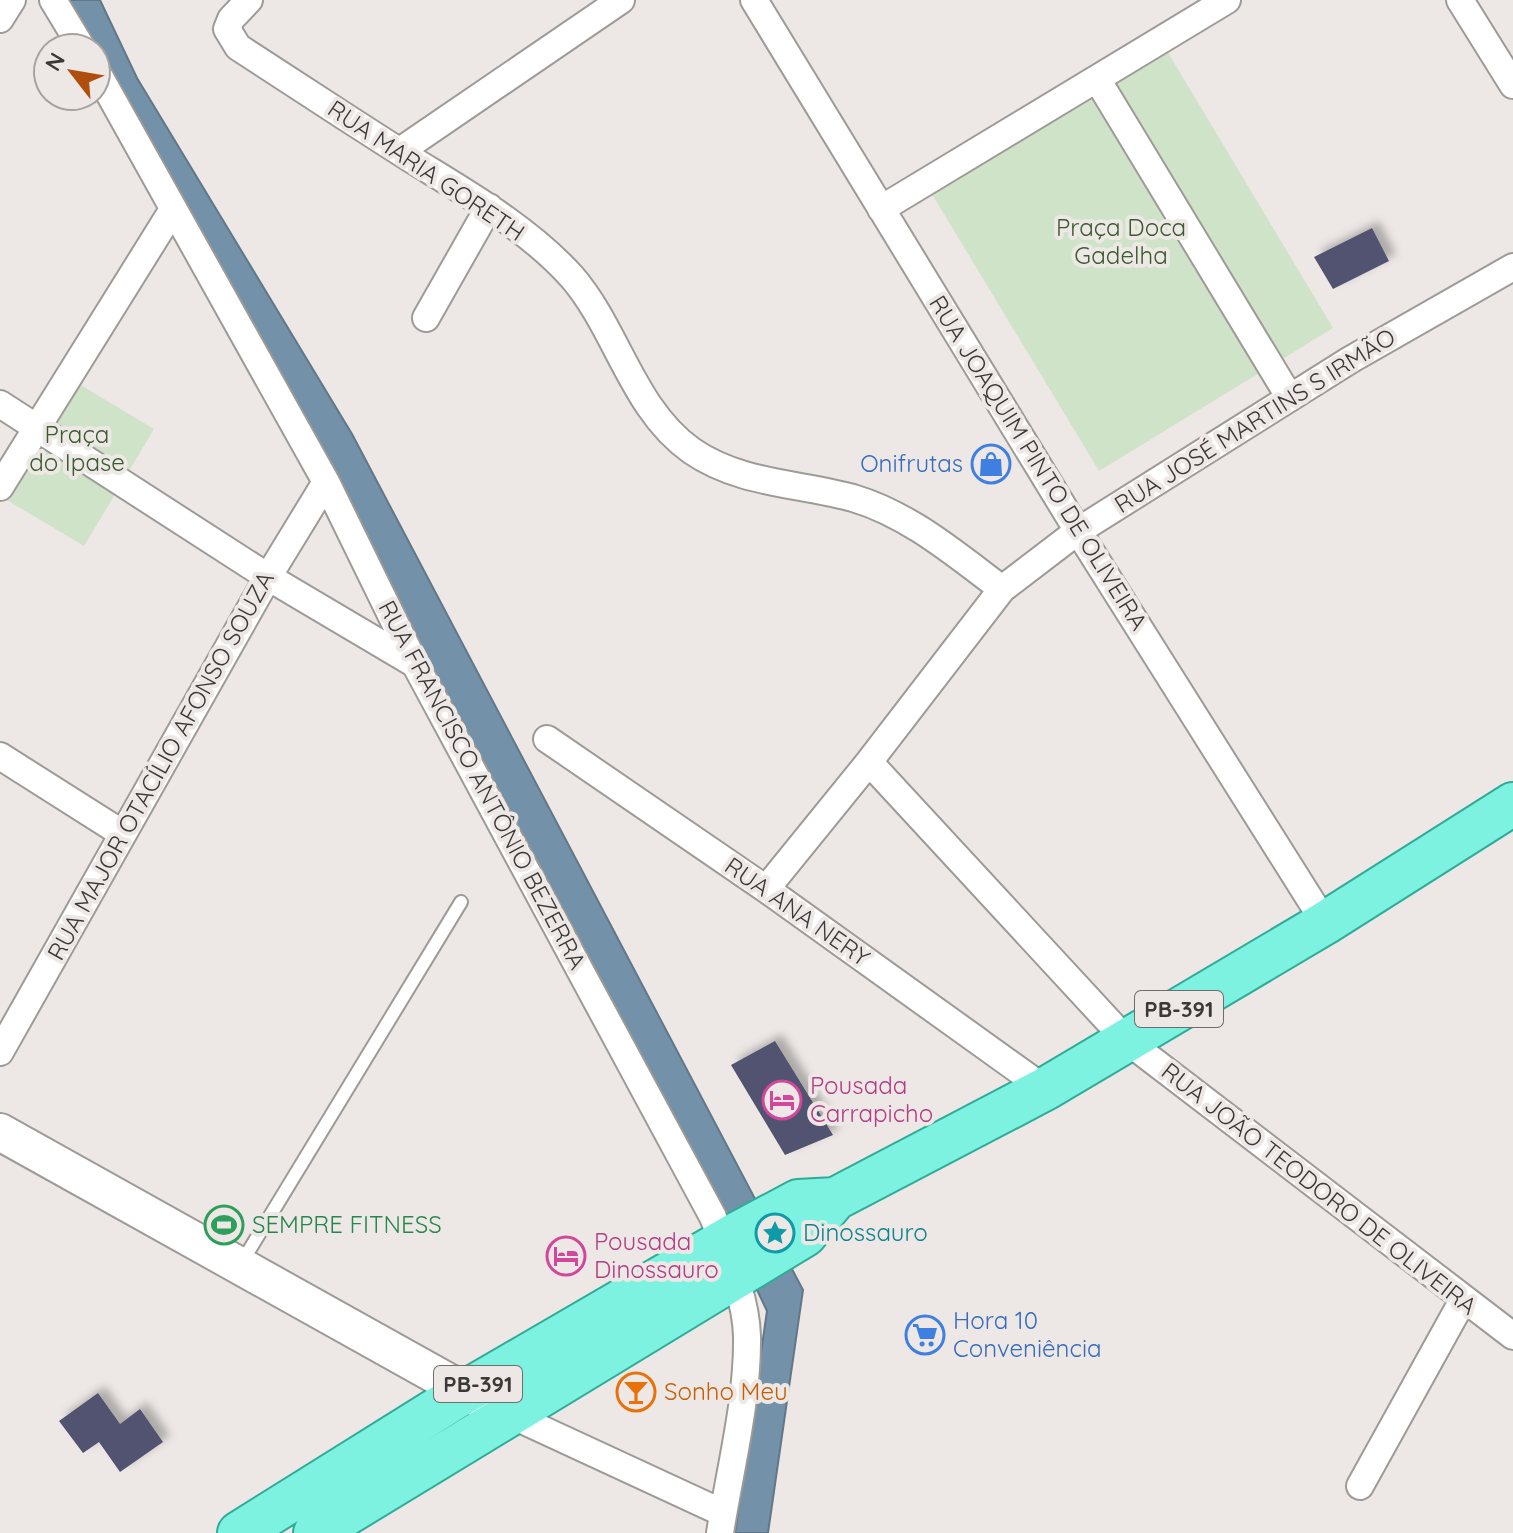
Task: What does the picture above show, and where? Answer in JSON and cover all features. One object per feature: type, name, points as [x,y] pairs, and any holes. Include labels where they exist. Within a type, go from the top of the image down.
[{"type":"main road","name":"PB-391","points":[[239,1533],[463,1393],[736,1255],[798,1219],[807,1199],[835,1199],[1045,1089],[1325,923],[1513,804]]},
{"type":"main road","name":"PB-391","points":[[315,1533],[509,1414],[736,1255]]},
{"type":"street","points":[[0,19],[12,0]]},
{"type":"street","points":[[53,0],[72,32]]},
{"type":"street","points":[[400,151],[621,0]]},
{"type":"street","name":"RUA JOAQUIM PINTO DE OLIVEIRA","points":[[754,0],[1078,531],[1325,923]]},
{"type":"street","points":[[881,209],[1227,0]]},
{"type":"street","points":[[1460,0],[1511,75]]},
{"type":"street","name":"RUA MARIA GORETH","points":[[240,9],[227,29],[238,47],[489,207],[572,277],[645,398],[688,448],[734,474],[854,499],[896,515],[927,532],[1002,589]]},
{"type":"street","points":[[1097,79],[1290,398]]},
{"type":"street","name":"RUA FRANCISCO ANTÔNIO BEZERRA","points":[[112,100],[326,482],[415,664],[736,1255],[747,1334],[745,1373],[722,1523]]},
{"type":"street","points":[[426,318],[489,207]]},
{"type":"street","points":[[0,487],[172,211]]},
{"type":"street","name":"RUA JOSÉ MARTINS S IRMÃO","points":[[766,889],[869,762],[1002,589],[1078,531],[1290,398],[1513,267]]},
{"type":"street","points":[[0,404],[268,577],[415,664]]},
{"type":"street","name":"RUA MAJOR OTACÍLIO AFONSO SOUZA","points":[[0,1052],[268,577],[326,482]]},
{"type":"street","name":"RUA ANA NERY","points":[[547,739],[766,889],[1045,1089]]},
{"type":"street","points":[[0,756],[123,834]]},
{"type":"street","points":[[869,762],[1126,1040]]},
{"type":"street","name":"RUA JOÃO TEODORO DE OLIVEIRA","points":[[1126,1040],[1513,1336]]},
{"type":"street","points":[[0,1132],[241,1263],[463,1393],[722,1523]]},
{"type":"street","points":[[1360,1486],[1463,1300]]},
{"type":"lane","points":[[241,1263],[461,902]]},
{"type":"green space","name":"Praça Doca Gadelha","points":[[1164,46],[1333,328],[1099,471],[929,189]]},
{"type":"green space","name":"Praça do Ipase","points":[[59,372],[154,429],[84,546],[0,496]]},
{"type":"water","points":[[69,0],[100,0],[137,78],[352,434],[803,1290],[768,1533],[735,1533],[767,1311],[741,1256],[329,476],[112,79],[112,32],[86,32]]},
{"type":"building","points":[[1372,228],[1389,261],[1333,289],[1314,257]]},
{"type":"building","name":"Pousada Carrapicho","points":[[775,1041],[833,1135],[785,1155],[731,1065]]},
{"type":"building","points":[[98,1393],[120,1424],[140,1409],[163,1442],[120,1472],[99,1442],[83,1453],[59,1421]]},
{"type":"place","name":"Onifrutas","points":[[991,464]]},
{"type":"place","name":"Pousada Carrapicho","points":[[782,1100]]},
{"type":"place","name":"SEMPRE FITNESS","points":[[224,1225]]},
{"type":"place","name":"Dinossauro","points":[[775,1233]]},
{"type":"place","name":"Pousada Dinossauro","points":[[566,1256]]},
{"type":"place","name":"Hora 10 Conveniência","points":[[925,1335]]},
{"type":"place","name":"Sonho Meu","points":[[636,1392]]}]
